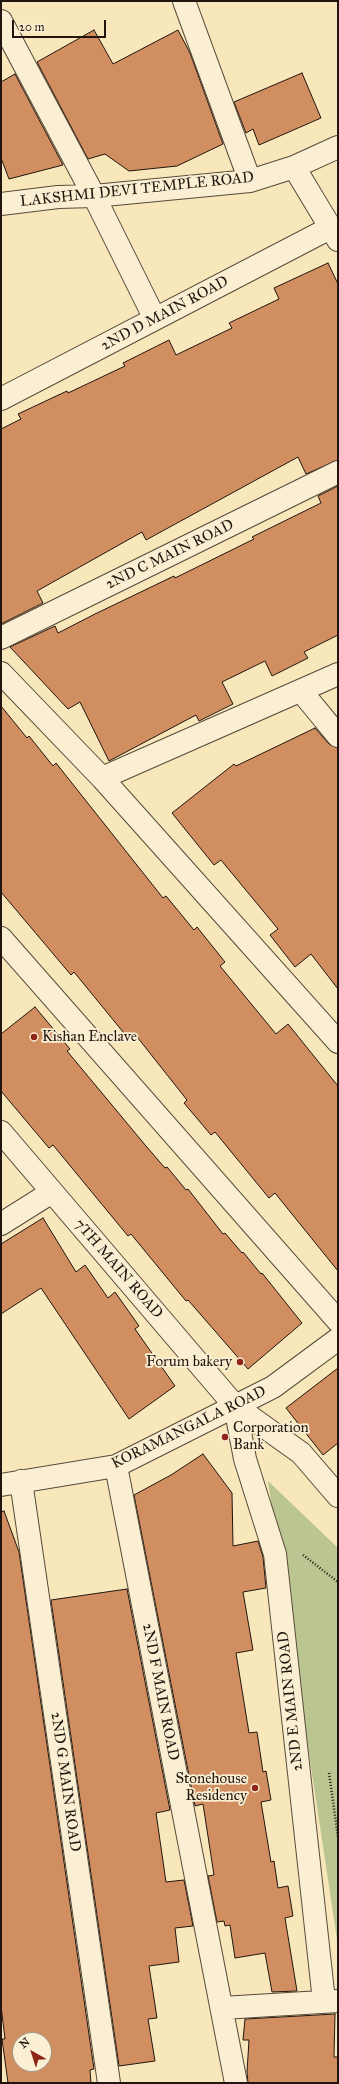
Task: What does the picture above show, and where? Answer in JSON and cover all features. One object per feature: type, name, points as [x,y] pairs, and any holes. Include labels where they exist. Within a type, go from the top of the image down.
[{"type":"street","points":[[184,1],[250,181]]},
{"type":"street","points":[[1,21],[94,196],[155,319]]},
{"type":"street","name":"LAKSHMI DEVI TEMPLE ROAD","points":[[1,204],[58,197],[94,196],[250,181],[294,167],[338,146]]},
{"type":"street","points":[[294,167],[334,234]]},
{"type":"street","name":"2ND D MAIN ROAD","points":[[1,399],[155,319],[334,234]]},
{"type":"street","name":"2ND C MAIN ROAD","points":[[1,638],[338,472]]},
{"type":"street","points":[[1,673],[102,778],[338,1042]]},
{"type":"street","points":[[102,778],[338,674]]},
{"type":"street","points":[[301,691],[338,736]]},
{"type":"street","points":[[1,938],[338,1321]]},
{"type":"street","name":"7TH MAIN ROAD","points":[[1,1132],[236,1406]]},
{"type":"street","points":[[1,1224],[52,1192]]},
{"type":"street","name":"KORAMANGALA ROAD","points":[[11,1483],[116,1466],[273,1387],[338,1339]]},
{"type":"street","points":[[236,1406],[301,1453],[338,1496]]},
{"type":"street","name":"2ND E MAIN ROAD","points":[[236,1406],[245,1459],[275,1554],[331,2001]]},
{"type":"street","name":"2ND F MAIN ROAD","points":[[116,1466],[236,2083]]},
{"type":"street","name":"2ND G MAIN ROAD","points":[[11,1483],[109,2083]]},
{"type":"street","points":[[222,2008],[331,2001]]},
{"type":"path","points":[[298,1550],[338,1582]]},
{"type":"green space","points":[[268,1481],[338,1548],[338,1946]]},
{"type":"building","points":[[94,30],[113,64],[178,30],[190,53],[223,144],[177,166],[129,171],[105,154],[88,159],[37,62]]},
{"type":"building","points":[[302,73],[321,118],[259,145],[253,129],[246,133],[234,102]]},
{"type":"building","points":[[15,74],[63,165],[9,179],[1,158],[1,82]]},
{"type":"building","points":[[328,263],[338,284],[338,460],[306,474],[298,457],[146,540],[142,532],[37,591],[43,603],[1,624],[1,429],[21,419],[18,414],[67,391],[68,393],[125,366],[123,363],[169,340],[176,355],[232,328],[229,323],[279,299],[274,288]]},
{"type":"building","points":[[338,486],[338,635],[304,652],[308,658],[272,676],[265,661],[222,682],[233,704],[199,721],[196,715],[109,761],[80,702],[68,709],[10,647],[55,626],[58,633],[174,576],[175,578],[254,539],[252,537],[321,503],[318,496]]},
{"type":"building","points":[[1,706],[27,738],[29,736],[53,766],[56,763],[163,898],[166,896],[194,930],[197,927],[225,962],[220,966],[276,1034],[288,1024],[338,1086],[338,1271],[275,1193],[269,1198],[215,1132],[211,1135],[184,1103],[187,1100],[134,1033],[128,1038],[74,972],[71,975],[1,892]]},
{"type":"building","points":[[315,728],[329,744],[338,748],[338,989],[311,954],[295,967],[270,935],[278,929],[221,860],[214,865],[172,813],[234,764],[236,766]]},
{"type":"building","points":[[35,1007],[70,1049],[67,1051],[146,1146],[165,1168],[167,1167],[186,1190],[188,1189],[223,1234],[225,1233],[261,1274],[262,1273],[302,1323],[248,1369],[188,1300],[186,1301],[131,1234],[128,1236],[53,1145],[49,1148],[1,1091],[1,1034]]},
{"type":"building","points":[[43,1218],[76,1272],[85,1265],[108,1298],[115,1292],[139,1326],[135,1329],[175,1386],[129,1419],[41,1288],[1,1314],[1,1244]]},
{"type":"building","points":[[338,1368],[338,1443],[323,1455],[286,1408]]},
{"type":"building","points":[[203,1454],[232,1493],[233,1546],[258,1541],[263,1557],[266,1588],[243,1592],[253,1650],[236,1653],[249,1733],[257,1732],[263,1772],[266,1771],[271,1800],[261,1802],[271,1862],[274,1861],[278,1888],[288,1886],[293,1916],[285,1918],[297,1991],[272,1992],[265,1953],[235,1958],[230,1925],[225,1926],[224,1921],[217,1922],[208,1876],[214,1875],[203,1804],[195,1806],[134,1495],[171,1475]]},
{"type":"building","points":[[4,1511],[19,1552],[94,2069],[90,2070],[91,2083],[8,2083],[2,2039],[5,2039],[1,2006],[1,1512]]},
{"type":"building","points":[[127,1589],[170,1810],[156,1813],[166,1882],[184,1880],[193,1926],[175,1928],[179,1962],[149,1966],[157,2018],[148,2019],[155,2061],[119,2066],[51,1600]]},
{"type":"building","points":[[335,2014],[334,2057],[338,2057],[338,2083],[248,2083],[247,2072],[249,2040],[243,2040],[245,2019]]},
{"type":"place","name":"Kishan Enclave","points":[[34,1037]]},
{"type":"place","name":"Forum bakery","points":[[240,1362]]},
{"type":"place","name":"Corporation Bank","points":[[225,1437]]},
{"type":"place","name":"Stonehouse Residency","points":[[255,1788]]}]
